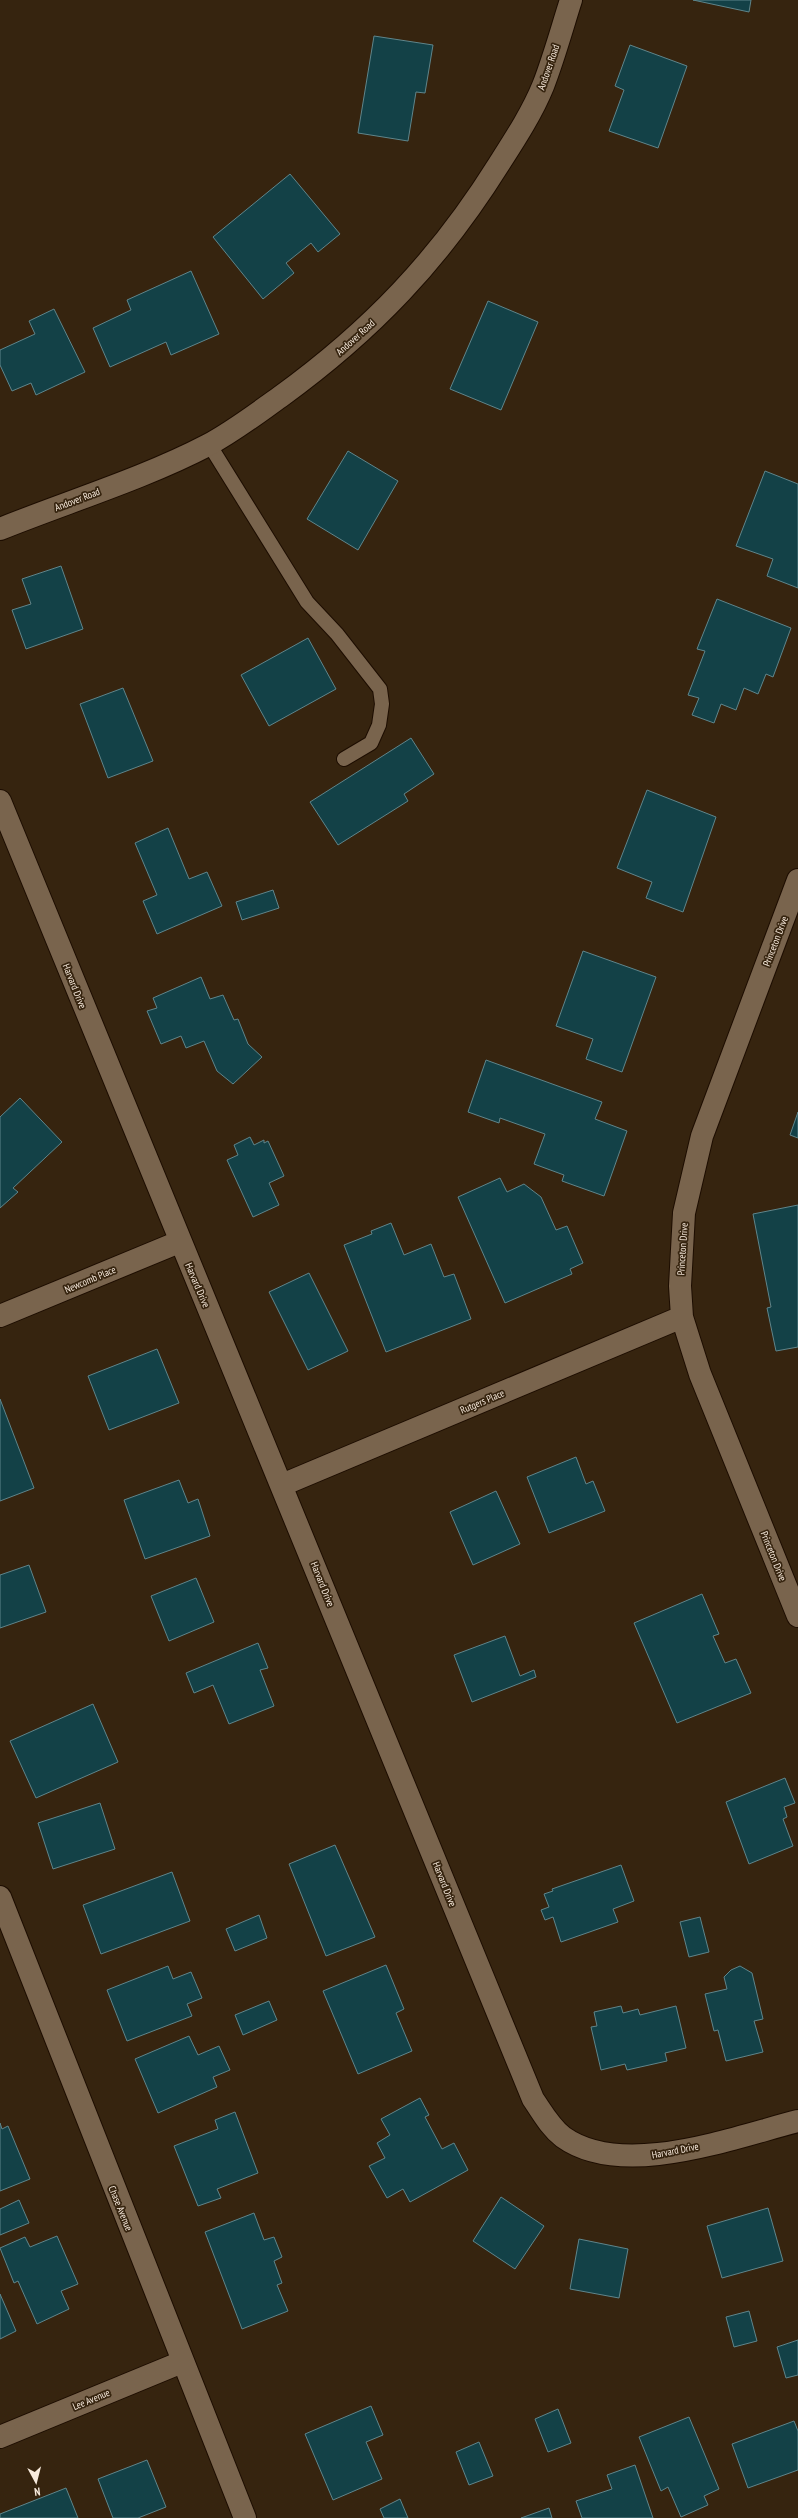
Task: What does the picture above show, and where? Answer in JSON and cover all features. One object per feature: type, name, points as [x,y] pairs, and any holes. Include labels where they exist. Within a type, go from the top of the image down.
[{"type":"street","name":"Andover Road","points":[[0,529],[175,460],[209,444],[243,424],[315,371],[361,333],[440,249],[486,186],[511,146],[543,86],[571,0]]},
{"type":"street","name":"Harvard Drive","points":[[0,801],[533,2099],[546,2119],[563,2137],[587,2148],[613,2155],[639,2156],[666,2154],[798,2121]]},
{"type":"street","name":"Princeton Drive","points":[[798,880],[718,1092],[691,1176],[680,1252],[682,1317],[700,1374],[798,1616]]},
{"type":"street","name":"Newcomb Place","points":[[0,1316],[180,1242]]},
{"type":"street","name":"Rutgers Place","points":[[282,1485],[682,1317]]},
{"type":"street","name":"Chase Avenue","points":[[0,1896],[182,2362],[245,2518]]},
{"type":"street","name":"Lee Avenue","points":[[0,2437],[182,2362]]},
{"type":"lane","points":[[209,444],[307,602],[337,634],[380,689],[382,704],[379,725],[371,743],[344,759]]},
{"type":"building","points":[[693,0],[751,0],[749,12]]},
{"type":"building","points":[[374,36],[433,45],[425,93],[416,92],[408,141],[358,133]]},
{"type":"building","points":[[630,45],[687,66],[658,148],[609,131],[624,90],[615,86]]},
{"type":"building","points":[[290,174],[340,234],[318,252],[311,243],[286,263],[294,273],[263,299],[213,237]]},
{"type":"building","points":[[191,271],[219,334],[171,355],[166,342],[110,367],[93,328],[131,310],[127,300]]},
{"type":"building","points":[[488,301],[538,322],[501,410],[450,389]]},
{"type":"building","points":[[54,309],[85,372],[36,395],[31,383],[12,391],[0,365],[0,350],[35,334],[29,321]]},
{"type":"building","points":[[348,451],[398,481],[358,550],[307,519]]},
{"type":"building","points":[[765,471],[798,484],[798,588],[767,576],[773,559],[736,546]]},
{"type":"building","points":[[61,566],[83,629],[26,649],[12,610],[31,604],[22,579]]},
{"type":"building","points":[[717,599],[791,628],[773,677],[766,674],[758,694],[744,688],[736,710],[721,704],[714,723],[692,715],[699,698],[688,695],[705,651],[697,649]]},
{"type":"building","points":[[308,638],[336,689],[269,726],[241,675]]},
{"type":"building","points":[[123,688],[153,761],[108,778],[80,704]]},
{"type":"building","points":[[411,738],[434,774],[404,794],[408,801],[338,845],[310,802]]},
{"type":"building","points":[[647,790],[716,817],[683,912],[646,898],[652,882],[617,868]]},
{"type":"building","points":[[168,828],[189,879],[207,872],[222,906],[157,934],[143,901],[157,895],[135,843]]},
{"type":"building","points":[[273,890],[279,908],[242,920],[236,902]]},
{"type":"building","points":[[583,951],[656,977],[622,1072],[586,1059],[593,1039],[556,1026]]},
{"type":"building","points":[[201,977],[210,999],[223,995],[234,1020],[238,1019],[248,1044],[262,1057],[233,1084],[217,1071],[204,1041],[186,1048],[181,1036],[161,1044],[147,1011],[157,1008],[153,998]]},
{"type":"building","points":[[486,1060],[602,1102],[595,1119],[627,1131],[604,1196],[562,1181],[564,1175],[534,1164],[545,1134],[500,1118],[499,1123],[468,1112]]},
{"type":"building","points":[[20,1098],[62,1142],[13,1188],[18,1192],[0,1208],[0,1117]]},
{"type":"building","points":[[798,1112],[798,1138],[790,1135]]},
{"type":"building","points":[[250,1137],[254,1145],[264,1140],[264,1143],[268,1141],[284,1176],[269,1183],[279,1205],[253,1217],[227,1160],[238,1155],[234,1145]]},
{"type":"building","points":[[500,1178],[507,1192],[524,1184],[541,1197],[556,1230],[567,1226],[583,1263],[570,1269],[572,1274],[505,1303],[458,1197]]},
{"type":"building","points":[[798,1205],[798,1347],[776,1351],[767,1308],[771,1307],[753,1214]]},
{"type":"building","points":[[391,1223],[404,1255],[431,1244],[444,1277],[454,1274],[471,1319],[386,1352],[344,1245],[372,1234],[371,1231]]},
{"type":"building","points":[[309,1273],[348,1351],[308,1370],[269,1292]]},
{"type":"building","points":[[157,1349],[179,1403],[109,1430],[88,1376]]},
{"type":"building","points":[[0,1399],[34,1488],[0,1501]]},
{"type":"building","points":[[576,1457],[586,1484],[593,1481],[605,1511],[549,1533],[527,1477]]},
{"type":"building","points":[[179,1480],[188,1503],[198,1499],[210,1536],[145,1559],[124,1500]]},
{"type":"building","points":[[496,1491],[520,1544],[473,1565],[450,1512]]},
{"type":"building","points":[[29,1565],[46,1612],[0,1628],[0,1575]]},
{"type":"building","points":[[196,1578],[214,1622],[169,1641],[151,1596]]},
{"type":"building","points":[[702,1594],[719,1634],[713,1636],[725,1663],[736,1659],[751,1693],[677,1723],[634,1623]]},
{"type":"building","points":[[505,1636],[520,1676],[534,1670],[536,1677],[472,1702],[454,1655]]},
{"type":"building","points":[[258,1643],[268,1668],[260,1670],[274,1706],[229,1724],[213,1685],[194,1693],[186,1673]]},
{"type":"building","points":[[93,1704],[118,1762],[36,1798],[10,1741]]},
{"type":"building","points":[[785,1778],[795,1803],[784,1807],[787,1817],[783,1819],[793,1846],[749,1864],[726,1802]]},
{"type":"building","points":[[100,1803],[115,1849],[53,1869],[38,1823]]},
{"type":"building","points":[[335,1845],[375,1937],[326,1956],[289,1864]]},
{"type":"building","points":[[621,1865],[634,1901],[613,1909],[618,1922],[561,1942],[553,1917],[545,1920],[541,1910],[549,1907],[544,1894],[553,1891],[552,1889]]},
{"type":"building","points":[[172,1872],[190,1921],[101,1954],[83,1905]]},
{"type":"building","points":[[259,1915],[267,1938],[235,1951],[226,1929]]},
{"type":"building","points":[[700,1917],[709,1952],[689,1957],[680,1922]]},
{"type":"building","points":[[386,1965],[404,2009],[396,2013],[412,2051],[358,2074],[323,1991]]},
{"type":"building","points":[[168,1966],[173,1979],[191,1972],[202,1998],[187,2004],[192,2016],[127,2041],[107,1990]]},
{"type":"building","points":[[740,1966],[752,1973],[763,2019],[754,2021],[763,2052],[726,2061],[718,2030],[714,2031],[705,1994],[727,1989],[724,1977],[731,1970]]},
{"type":"building","points":[[269,2001],[277,2020],[243,2035],[235,2015]]},
{"type":"building","points":[[621,2006],[623,2013],[638,2009],[640,2015],[676,2006],[686,2048],[665,2053],[667,2061],[627,2070],[625,2064],[601,2070],[591,2027],[597,2026],[594,2012]]},
{"type":"building","points":[[189,2036],[198,2055],[219,2046],[230,2070],[213,2077],[217,2087],[158,2113],[135,2059]]},
{"type":"building","points":[[420,2098],[429,2115],[425,2117],[442,2149],[454,2143],[468,2170],[410,2202],[403,2189],[387,2198],[369,2166],[385,2158],[377,2143],[390,2135],[381,2119]]},
{"type":"building","points":[[235,2112],[258,2173],[217,2189],[221,2198],[198,2206],[174,2146],[218,2129],[215,2120]]},
{"type":"building","points":[[0,2123],[2,2129],[8,2126],[30,2179],[0,2191]]},
{"type":"building","points":[[501,2197],[544,2226],[515,2269],[473,2241]]},
{"type":"building","points":[[19,2200],[29,2223],[0,2235],[0,2209]]},
{"type":"building","points":[[768,2208],[783,2261],[722,2278],[707,2226]]},
{"type":"building","points":[[254,2213],[264,2240],[274,2237],[282,2257],[274,2261],[282,2283],[277,2285],[288,2311],[242,2329],[205,2232]]},
{"type":"building","points":[[57,2236],[78,2284],[61,2291],[69,2309],[37,2324],[18,2281],[14,2283],[0,2248],[25,2237],[30,2247]]},
{"type":"building","points":[[579,2239],[628,2249],[619,2298],[570,2289]]},
{"type":"building","points":[[0,2294],[16,2331],[0,2339]]},
{"type":"building","points":[[749,2311],[757,2341],[734,2347],[726,2317]]},
{"type":"building","points":[[798,2340],[798,2375],[786,2378],[777,2347]]},
{"type":"building","points":[[371,2406],[383,2435],[366,2442],[382,2479],[333,2500],[305,2434]]},
{"type":"building","points":[[558,2409],[571,2443],[548,2452],[535,2419]]},
{"type":"building","points":[[689,2417],[719,2489],[704,2496],[708,2505],[681,2517],[668,2487],[661,2491],[639,2437]]},
{"type":"building","points":[[794,2421],[798,2431],[798,2470],[748,2488],[732,2444]]},
{"type":"building","points":[[479,2442],[493,2476],[469,2485],[456,2452]]},
{"type":"building","points":[[147,2460],[166,2507],[138,2518],[113,2518],[98,2479]]},
{"type":"building","points":[[635,2465],[653,2518],[582,2518],[576,2501],[612,2489],[607,2475]]},
{"type":"building","points":[[66,2488],[78,2518],[0,2518],[0,2514]]},
{"type":"building","points":[[400,2499],[408,2518],[384,2518],[380,2509]]},
{"type":"building","points":[[549,2508],[552,2518],[521,2518]]}]
